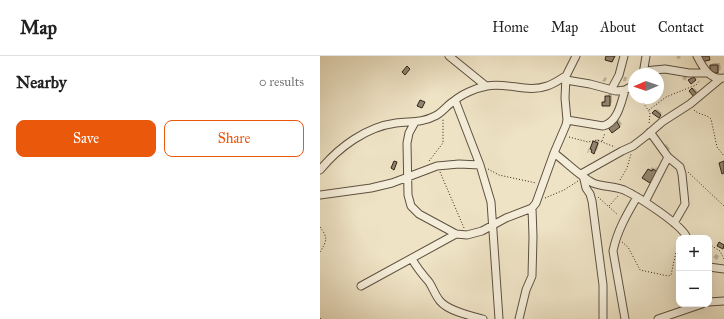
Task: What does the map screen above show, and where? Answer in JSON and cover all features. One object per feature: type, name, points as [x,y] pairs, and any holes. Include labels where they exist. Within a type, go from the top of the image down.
[{"type":"street","points":[[449,56],[486,86]]},
{"type":"street","points":[[519,319],[526,290],[532,276],[534,206],[554,153],[563,134],[567,120],[565,98],[566,78],[576,56]]},
{"type":"street","points":[[611,90],[619,75],[624,56]]},
{"type":"street","points":[[644,68],[646,56]]},
{"type":"street","points":[[697,56],[705,74]]},
{"type":"street","points":[[664,70],[705,74],[722,79]]},
{"type":"street","points":[[320,170],[338,151],[351,141],[384,125],[415,122],[437,116],[455,100],[473,90],[486,86],[499,85],[538,88],[548,86],[566,78],[616,91],[628,88]]},
{"type":"street","points":[[582,175],[633,146],[662,122],[690,104],[722,79]]},
{"type":"street","points":[[567,120],[603,126],[607,125],[617,116],[625,90]]},
{"type":"street","points":[[455,100],[480,166],[490,202],[498,319]]},
{"type":"street","points":[[415,122],[409,133],[407,143],[408,195],[411,206],[419,214],[456,234],[467,235],[475,234],[534,206]]},
{"type":"street","points":[[650,132],[668,157],[680,167],[682,174],[685,204],[674,223]]},
{"type":"street","points":[[554,153],[594,183],[623,189],[637,197],[674,223],[686,235]]},
{"type":"street","points":[[645,202],[668,157]]},
{"type":"street","points":[[320,195],[371,188],[408,178],[424,170],[437,166],[459,164],[480,166]]},
{"type":"street","points":[[582,175],[586,188],[590,194],[603,285],[603,319]]},
{"type":"street","points":[[625,319],[614,258],[615,244],[624,219],[637,197]]},
{"type":"street","points":[[361,286],[456,234]]},
{"type":"street","points":[[412,259],[418,270],[429,282],[440,302],[448,308],[468,316],[483,319]]},
{"type":"street","points":[[712,267],[724,269]]},
{"type":"street","points":[[712,302],[724,301]]},
{"type":"street","points":[[658,319],[693,307]]},
{"type":"path","points":[[649,110],[666,97],[698,84],[705,74]]},
{"type":"path","points":[[644,104],[651,114],[649,123],[650,132]]},
{"type":"path","points":[[690,104],[698,114],[711,119],[717,147],[724,156]]},
{"type":"path","points":[[424,170],[442,143],[443,110]]},
{"type":"path","points":[[563,134],[588,142],[597,140],[602,141],[622,151]]},
{"type":"path","points":[[615,188],[627,168],[633,146]]},
{"type":"path","points":[[437,166],[454,200],[467,235]]},
{"type":"path","points":[[480,166],[499,175],[514,177],[543,185]]},
{"type":"path","points":[[680,167],[691,173],[724,206]]},
{"type":"path","points":[[534,206],[547,197],[564,190],[582,175]]},
{"type":"path","points":[[608,207],[623,189]]},
{"type":"path","points":[[590,194],[598,197],[624,219]]},
{"type":"path","points":[[320,226],[324,233],[326,242],[320,252]]},
{"type":"path","points":[[617,238],[628,247],[638,268],[644,271],[670,276],[676,252]]},
{"type":"path","points":[[712,246],[720,251],[724,259]]},
{"type":"building","points":[[606,56],[615,56],[612,62],[605,60]]},
{"type":"building","points":[[700,56],[709,56],[710,60],[701,62]]},
{"type":"building","points":[[710,65],[718,65],[718,73],[710,73]]},
{"type":"building","points":[[407,66],[410,69],[405,75],[402,72]]},
{"type":"building","points":[[694,77],[696,80],[691,84],[688,80]]},
{"type":"building","points":[[692,88],[697,94],[694,97],[689,91]]},
{"type":"building","points":[[605,96],[610,96],[610,106],[602,106],[602,102],[605,102]]},
{"type":"building","points":[[420,100],[425,102],[422,108],[417,106]]},
{"type":"building","points":[[655,110],[661,115],[659,118],[652,113]]},
{"type":"building","points":[[616,120],[620,127],[612,133],[607,126]]},
{"type":"building","points":[[593,141],[598,143],[594,154],[590,149]]},
{"type":"building","points":[[394,161],[397,162],[394,170],[391,168]]},
{"type":"building","points":[[724,161],[724,173],[722,174],[719,163]]},
{"type":"building","points":[[648,169],[652,171],[653,169],[657,172],[650,183],[642,178]]},
{"type":"building","points":[[719,242],[724,245],[723,249],[717,246]]}]
